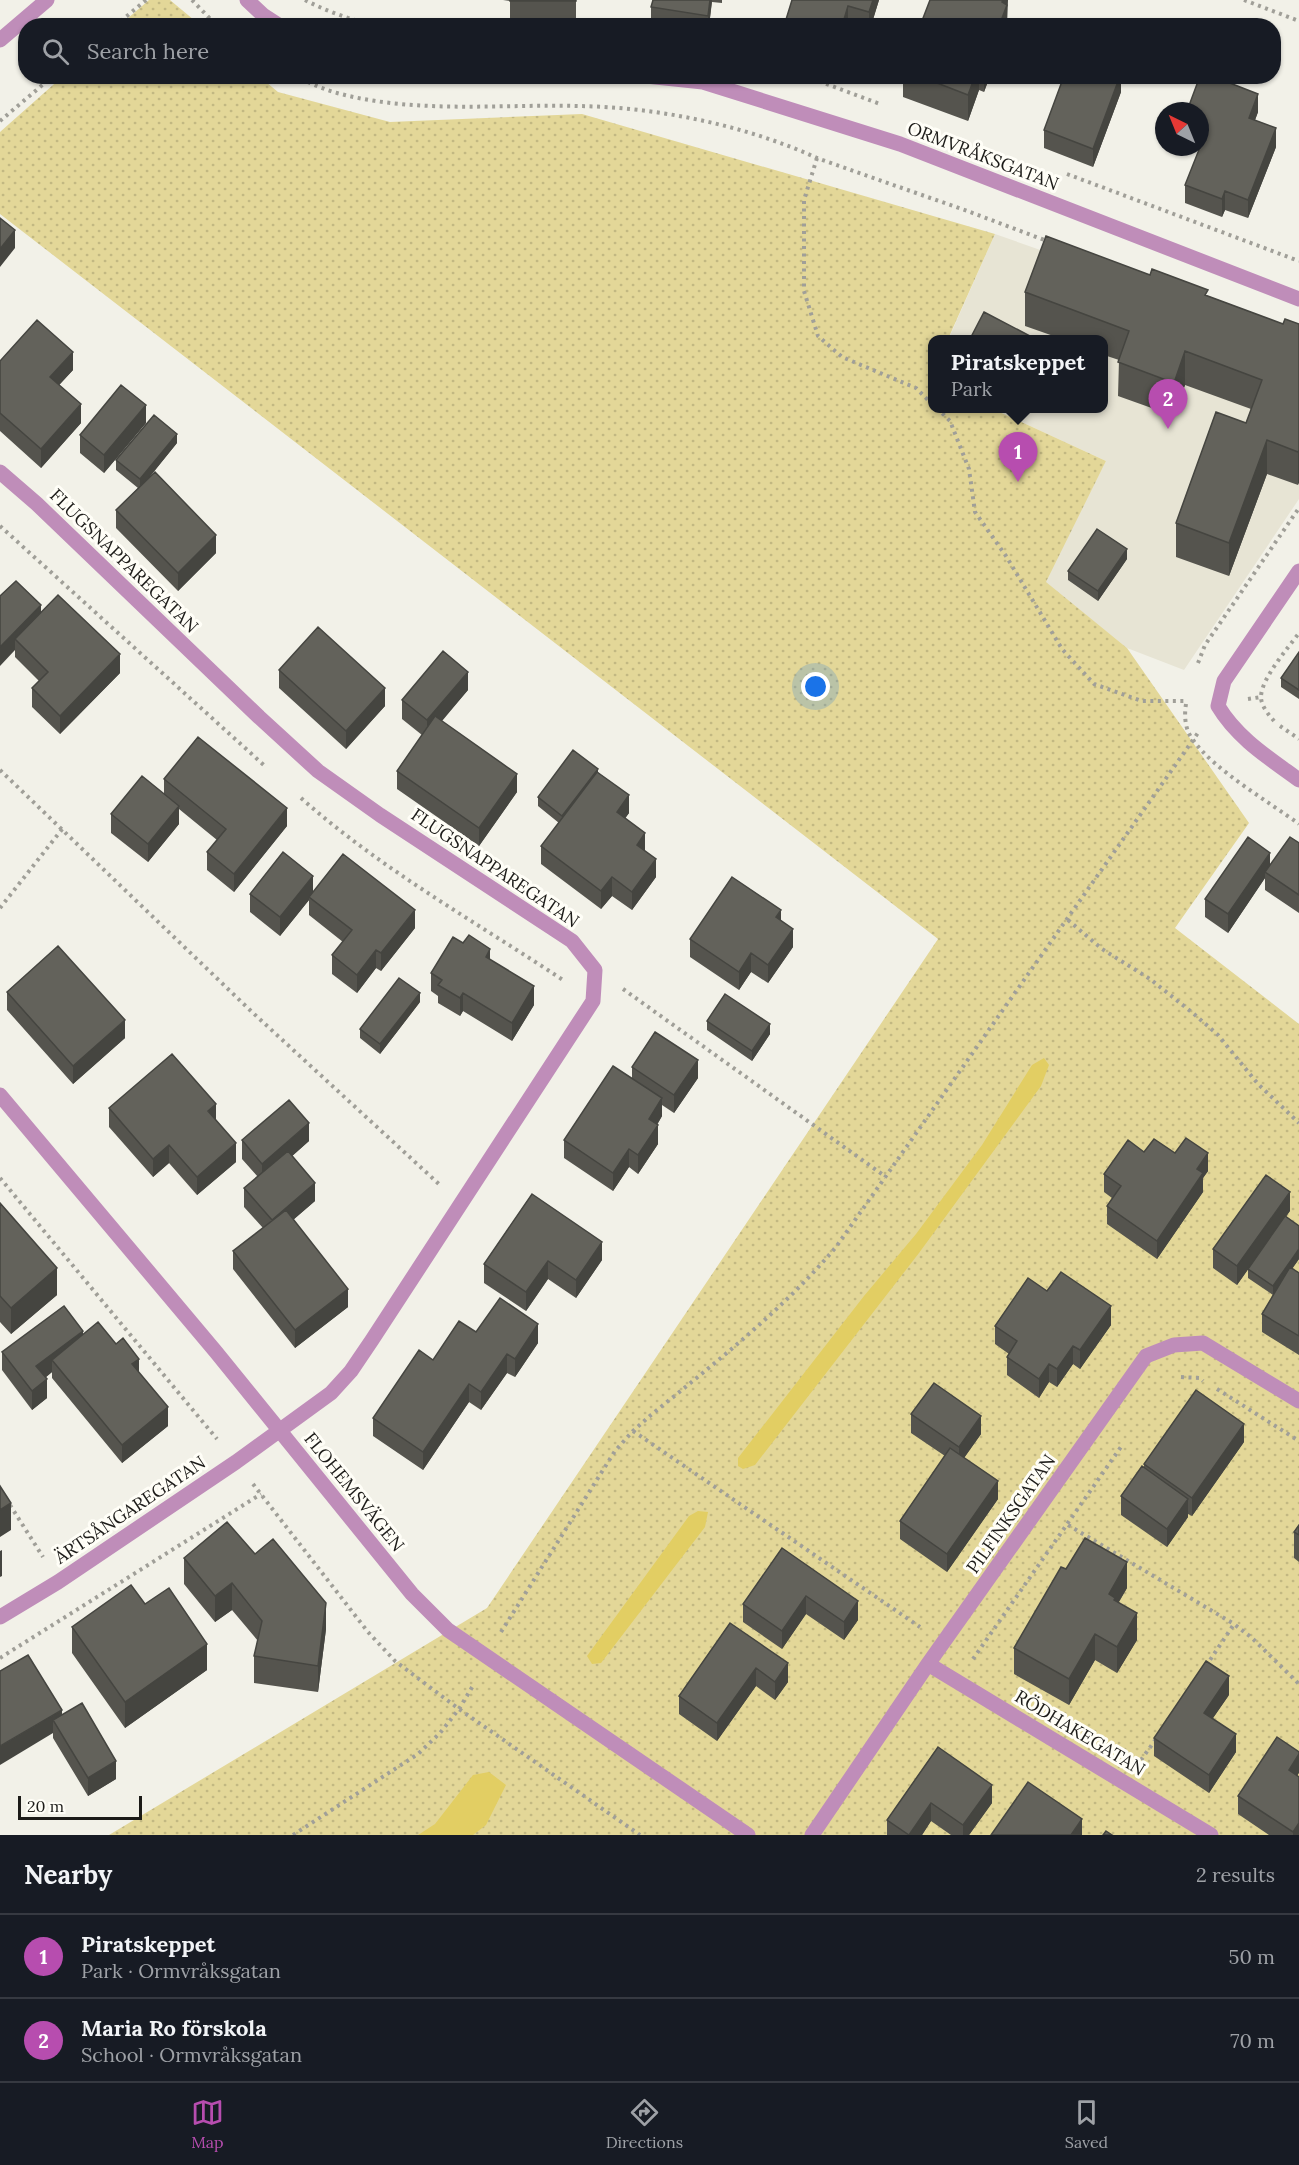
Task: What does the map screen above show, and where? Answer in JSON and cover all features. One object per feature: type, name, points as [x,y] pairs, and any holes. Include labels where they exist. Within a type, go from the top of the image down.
[{"type":"street","points":[[26,18],[47,0]]},
{"type":"street","points":[[247,0],[268,18]]},
{"type":"street","points":[[0,40],[18,25]]},
{"type":"street","name":"ORMVRÅKSGATAN","points":[[710,84],[900,144],[1299,299]]},
{"type":"street","name":"FLUGSNAPPAREGATAN","points":[[0,472],[38,504],[318,771],[380,815],[572,941],[595,970]]},
{"type":"street","points":[[1299,571],[1224,681],[1218,706],[1229,724],[1251,744],[1299,780]]},
{"type":"street","points":[[279,1430],[331,1393],[351,1371],[593,1001],[595,970]]},
{"type":"street","name":"FLOHEMSVÄGEN","points":[[0,1095],[216,1352],[412,1594],[448,1630],[748,1835]]},
{"type":"street","name":"PILFINKSGATAN","points":[[812,1835],[928,1664],[1146,1356],[1174,1345],[1203,1343],[1299,1401]]},
{"type":"street","name":"ÄRTSÅNGAREGATAN","points":[[0,1617],[58,1582],[236,1462],[279,1430]]},
{"type":"street","name":"RÖDHAKEGATAN","points":[[928,1664],[1211,1835]]},
{"type":"path","points":[[125,18],[146,0]]},
{"type":"path","points":[[192,0],[209,18]]},
{"type":"path","points":[[305,0],[349,18]]},
{"type":"path","points":[[1244,0],[1299,21]]},
{"type":"path","points":[[0,121],[44,84]]},
{"type":"path","points":[[314,84],[336,93],[393,103],[444,106],[580,106],[643,110],[717,124],[796,148],[817,158],[1056,244]]},
{"type":"path","points":[[817,158],[804,200],[804,291],[818,336],[842,357],[916,388],[928,399]]},
{"type":"path","points":[[943,413],[950,421],[969,469],[975,512],[1006,556],[1062,650],[1094,684],[1142,701],[1187,701]]},
{"type":"path","points":[[1299,633],[1266,679],[1261,697],[1264,709],[1274,722],[1299,739]]},
{"type":"path","points":[[293,1835],[418,1754],[440,1733],[459,1709],[498,1637],[615,1451],[633,1431],[773,1314],[809,1280],[836,1248],[1218,706]]},
{"type":"path","points":[[0,770],[63,828],[252,1012],[461,1204]]},
{"type":"path","points":[[0,908],[63,828]]},
{"type":"path","points":[[1068,920],[1102,949],[1150,979],[1218,1035],[1278,1104],[1299,1123]]},
{"type":"path","points":[[595,970],[886,1177]]},
{"type":"path","points":[[0,1178],[236,1462],[368,1632],[395,1661],[459,1709],[640,1835]]},
{"type":"path","points":[[1172,1380],[1179,1376],[1200,1378],[1299,1441]]},
{"type":"path","points":[[633,1431],[943,1643]]},
{"type":"path","points":[[957,1682],[1126,1440]]},
{"type":"path","points":[[0,1658],[261,1494]]},
{"type":"path","points":[[6,1499],[58,1582]]},
{"type":"path","points":[[1067,1525],[1234,1624],[1252,1638],[1299,1684]]},
{"type":"path","points":[[1202,1671],[1234,1624]]},
{"type":"path","points":[[1125,1783],[1158,1736]]},
{"type":"shaded area","points":[[149,0],[170,0],[192,18],[128,18]]},
{"type":"shaded area","points":[[54,84],[268,84],[278,92],[390,122],[582,114],[995,234],[950,335],[928,335],[928,413],[1002,413],[1106,461],[1046,582],[1127,648],[1249,823],[1175,928],[1299,1024],[1299,1835],[109,1835],[487,1608],[938,939],[0,214],[0,132]]},
{"type":"shaded area","points":[[995,234],[1299,341],[1299,499],[1184,670],[1127,648],[1045,582],[1106,461],[1002,413],[1108,413],[1108,335],[950,335]]},
{"type":"shaded area","points":[[1044,1058],[1049,1065],[1041,1086],[919,1253],[755,1465],[743,1469],[738,1466],[738,1458],[864,1296],[916,1234],[982,1145],[1032,1065]]},
{"type":"shaded area","points":[[698,1511],[708,1512],[705,1527],[601,1663],[592,1664],[587,1656],[689,1516]]},
{"type":"shaded area","points":[[489,1772],[506,1785],[486,1825],[473,1835],[418,1835],[435,1824],[473,1775]]},
{"type":"building","points":[[576,0],[576,1],[510,1]]},
{"type":"building","points":[[653,0],[710,0],[708,16],[651,7]]},
{"type":"building","points":[[792,0],[873,0],[869,12],[848,6],[844,18],[786,18]]},
{"type":"building","points":[[930,0],[1003,0],[1002,2],[1007,5],[1002,18],[923,18]]},
{"type":"building","points":[[940,84],[972,84],[968,95]]},
{"type":"building","points":[[1061,84],[1117,84],[1093,149],[1044,130]]},
{"type":"building","points":[[1197,84],[1232,84],[1258,94],[1249,118],[1276,128],[1248,200],[1225,191],[1222,199],[1185,185],[1196,156],[1209,156],[1209,102],[1190,102]]},
{"type":"building","points":[[0,218],[15,230],[0,249]]},
{"type":"building","points":[[1046,236],[1150,275],[1152,269],[1208,290],[1205,295],[1283,324],[1285,319],[1299,324],[1299,450],[1298,452],[1267,440],[1229,543],[1176,523],[1216,412],[1246,423],[1262,380],[1185,351],[1174,383],[1118,362],[1129,331],[1025,292]]},
{"type":"building","points":[[984,312],[1028,335],[972,335]]},
{"type":"building","points":[[37,320],[73,352],[50,377],[81,404],[41,449],[0,413],[0,361]]},
{"type":"building","points":[[121,385],[146,405],[104,455],[80,435]]},
{"type":"building","points":[[154,415],[177,434],[140,479],[116,460]]},
{"type":"building","points":[[155,472],[216,535],[178,573],[116,510]]},
{"type":"building","points":[[1097,529],[1127,549],[1098,591],[1068,571]]},
{"type":"building","points":[[16,581],[41,605],[0,647],[0,596]]},
{"type":"building","points":[[58,595],[120,654],[60,716],[32,688],[48,672],[15,639]]},
{"type":"building","points":[[318,627],[385,688],[346,731],[279,670]]},
{"type":"building","points":[[443,651],[468,672],[427,720],[402,700]]},
{"type":"building","points":[[1299,652],[1299,690],[1281,678]]},
{"type":"building","points":[[435,716],[517,774],[479,828],[397,771]]},
{"type":"building","points":[[198,737],[287,808],[234,874],[207,852],[226,829],[164,779]]},
{"type":"building","points":[[573,750],[598,769],[562,816],[538,797]]},
{"type":"building","points":[[597,772],[629,795],[617,812],[645,833],[637,845],[656,859],[632,892],[612,877],[601,891],[541,846]]},
{"type":"building","points":[[142,776],[179,806],[148,844],[111,814]]},
{"type":"building","points":[[1248,837],[1270,853],[1228,914],[1205,899]]},
{"type":"building","points":[[1290,837],[1299,843],[1299,895],[1265,872]]},
{"type":"building","points":[[283,852],[313,876],[280,917],[250,894]]},
{"type":"building","points":[[343,854],[415,910],[381,953],[376,950],[357,975],[332,955],[352,930],[309,897]]},
{"type":"building","points":[[732,877],[781,910],[776,917],[793,929],[768,965],[751,953],[739,972],[690,939]]},
{"type":"building","points":[[469,935],[490,949],[486,957],[534,986],[512,1023],[463,993],[460,998],[438,985],[442,980],[431,973],[453,937],[463,943]]},
{"type":"building","points":[[58,946],[125,1020],[73,1066],[7,992]]},
{"type":"building","points":[[399,978],[420,993],[380,1044],[360,1029]]},
{"type":"building","points":[[725,994],[770,1024],[752,1051],[707,1021]]},
{"type":"building","points":[[655,1032],[698,1060],[674,1095],[632,1067]]},
{"type":"building","points":[[172,1054],[216,1104],[208,1111],[236,1143],[197,1177],[169,1145],[153,1159],[109,1108]]},
{"type":"building","points":[[613,1066],[662,1098],[649,1119],[658,1125],[638,1155],[629,1149],[613,1173],[564,1140]]},
{"type":"building","points":[[289,1100],[309,1123],[262,1164],[242,1140]]},
{"type":"building","points":[[1186,1138],[1208,1153],[1197,1169],[1203,1173],[1157,1241],[1107,1206],[1121,1186],[1104,1174],[1128,1140],[1144,1152],[1154,1139],[1175,1153]]},
{"type":"building","points":[[288,1151],[315,1183],[272,1220],[244,1188]]},
{"type":"building","points":[[1266,1175],[1290,1192],[1237,1266],[1213,1249]]},
{"type":"building","points":[[532,1194],[602,1242],[576,1280],[548,1261],[526,1292],[484,1264]]},
{"type":"building","points":[[0,1203],[57,1268],[11,1308],[0,1296]]},
{"type":"building","points":[[286,1210],[348,1289],[295,1330],[233,1251]]},
{"type":"building","points":[[1285,1216],[1299,1226],[1299,1249],[1273,1286],[1248,1269]]},
{"type":"building","points":[[1290,1267],[1299,1273],[1299,1336],[1262,1314]]},
{"type":"building","points":[[1061,1272],[1111,1306],[1080,1350],[1073,1346],[1057,1369],[1049,1364],[1039,1379],[1007,1357],[1017,1341],[995,1326],[1028,1278],[1047,1291]]},
{"type":"building","points":[[500,1298],[538,1324],[515,1359],[507,1354],[481,1392],[469,1384],[423,1452],[373,1418],[419,1350],[433,1360],[459,1321],[476,1332]]},
{"type":"building","points":[[64,1306],[83,1331],[36,1366],[47,1379],[32,1391],[2,1352]]},
{"type":"building","points":[[98,1322],[116,1344],[123,1338],[139,1359],[132,1364],[168,1407],[122,1445],[52,1360]]},
{"type":"building","points":[[934,1383],[981,1416],[959,1447],[911,1414]]},
{"type":"building","points":[[1196,1390],[1244,1424],[1192,1498],[1144,1464]]},
{"type":"building","points":[[950,1448],[998,1481],[947,1554],[900,1521]]},
{"type":"building","points":[[1142,1466],[1188,1499],[1167,1529],[1121,1496]]},
{"type":"building","points":[[0,1486],[11,1503],[0,1510]]},
{"type":"building","points":[[227,1522],[255,1554],[273,1539],[326,1603],[318,1666],[254,1656],[262,1621],[232,1583],[215,1596],[184,1558]]},
{"type":"building","points":[[1299,1525],[1299,1535],[1294,1532]]},
{"type":"building","points":[[1085,1538],[1127,1562],[1109,1594],[1115,1598],[1114,1600],[1137,1613],[1117,1647],[1095,1634],[1069,1679],[1014,1648],[1061,1567],[1066,1569]]},
{"type":"building","points":[[782,1548],[858,1601],[844,1622],[806,1596],[782,1631],[743,1604]]},
{"type":"building","points":[[131,1585],[145,1604],[169,1588],[207,1644],[125,1702],[72,1627]]},
{"type":"building","points":[[730,1623],[788,1663],[775,1682],[756,1668],[717,1723],[679,1696]]},
{"type":"building","points":[[28,1655],[62,1710],[0,1746],[0,1671]]},
{"type":"building","points":[[1206,1661],[1229,1676],[1204,1713],[1236,1734],[1209,1775],[1154,1738]]},
{"type":"building","points":[[82,1703],[116,1761],[88,1778],[53,1720]]},
{"type":"building","points":[[1277,1737],[1299,1752],[1289,1770],[1299,1777],[1299,1823],[1293,1832],[1238,1796]]},
{"type":"building","points":[[938,1747],[992,1785],[963,1825],[931,1803],[909,1835],[887,1820]]},
{"type":"building","points":[[1028,1782],[1082,1819],[1071,1835],[991,1835]]},
{"type":"place","name":"Maria Ro förskola","points":[[1168,429]]},
{"type":"place","name":"Piratskeppet","points":[[1018,482]]}]
